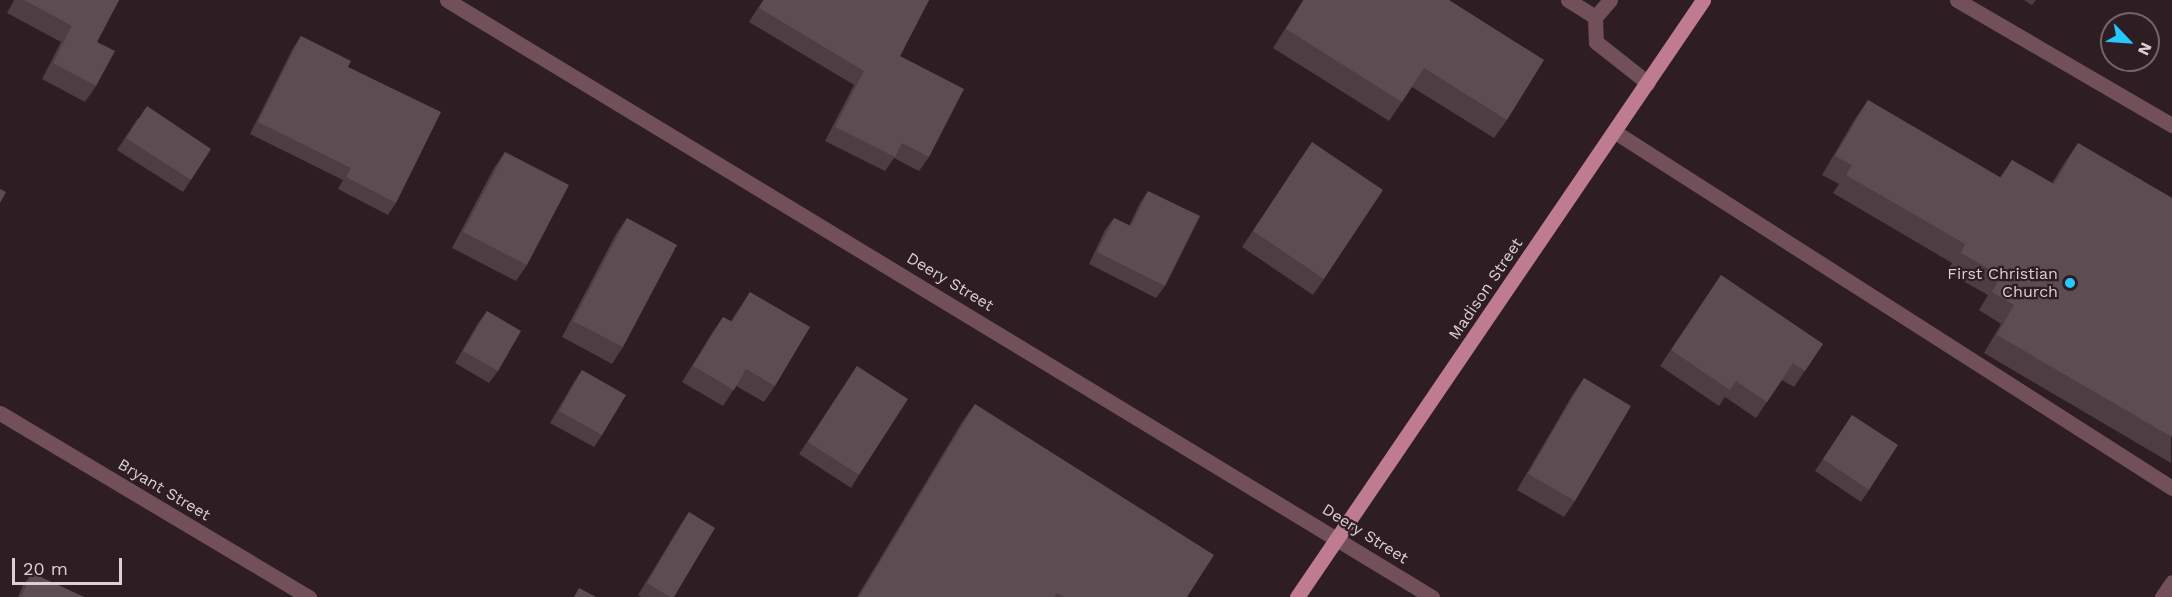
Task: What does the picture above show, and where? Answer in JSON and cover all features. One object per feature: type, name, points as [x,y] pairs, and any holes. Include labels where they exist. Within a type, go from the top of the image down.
[{"type":"main road","name":"Madison Street","points":[[1297,597],[1703,0]]},
{"type":"street","name":"Deery Street","points":[[447,0],[1338,537],[1432,597]]},
{"type":"street","points":[[1568,0],[1595,17]]},
{"type":"street","points":[[1610,0],[1595,17],[1596,42],[1648,83]]},
{"type":"street","points":[[1957,0],[2172,125]]},
{"type":"street","points":[[1615,132],[2172,488]]},
{"type":"street","name":"Bryant Street","points":[[0,413],[309,597]]},
{"type":"street","points":[[2162,597],[2172,582]]},
{"type":"building","points":[[24,0],[119,0],[97,42],[115,51],[96,86],[53,63],[72,26]]},
{"type":"building","points":[[764,0],[929,0],[900,56],[964,89],[929,157],[902,143],[895,157],[835,127],[864,71],[759,8]]},
{"type":"building","points":[[1304,0],[1449,0],[1544,60],[1507,120],[1424,68],[1402,102],[1286,29]]},
{"type":"building","points":[[301,36],[351,61],[348,67],[441,112],[396,203],[346,177],[351,168],[258,122]]},
{"type":"building","name":"First Christian Church","points":[[1868,100],[2001,178],[2012,160],[2054,184],[2078,143],[2172,198],[2172,437],[1997,335],[2014,305],[1992,292],[2001,276],[1961,253],[1965,244],[1846,175],[1852,165],[1835,156]]},
{"type":"building","points":[[147,106],[211,149],[191,180],[126,138]]},
{"type":"building","points":[[1312,142],[1383,190],[1324,279],[1253,231]]},
{"type":"building","points":[[505,152],[569,185],[527,265],[463,232]]},
{"type":"building","points":[[0,189],[6,192],[0,203]]},
{"type":"building","points":[[1148,191],[1200,216],[1165,286],[1097,252],[1114,218],[1131,226]]},
{"type":"building","points":[[627,218],[677,245],[623,347],[573,321]]},
{"type":"building","points":[[1721,275],[1823,344],[1805,371],[1793,363],[1767,402],[1736,381],[1730,390],[1671,350]]},
{"type":"building","points":[[750,292],[810,327],[775,386],[746,369],[734,390],[693,366],[723,317],[732,322]]},
{"type":"building","points":[[487,311],[521,331],[498,371],[463,351]]},
{"type":"building","points":[[857,366],[908,399],[859,475],[808,442]]},
{"type":"building","points":[[582,370],[626,395],[602,435],[559,411]]},
{"type":"building","points":[[1584,378],[1631,406],[1575,501],[1528,474]]},
{"type":"building","points":[[975,404],[1214,555],[1187,597],[1064,597],[1057,593],[1054,597],[859,597]]},
{"type":"building","points":[[1852,415],[1898,445],[1869,490],[1823,459]]},
{"type":"building","points":[[689,512],[715,528],[674,597],[670,597],[647,583]]},
{"type":"building","points":[[32,573],[84,597],[21,597]]},
{"type":"building","points":[[579,588],[596,597],[574,597]]},
{"type":"place","name":"First Christian Church","points":[[2070,283]]}]
